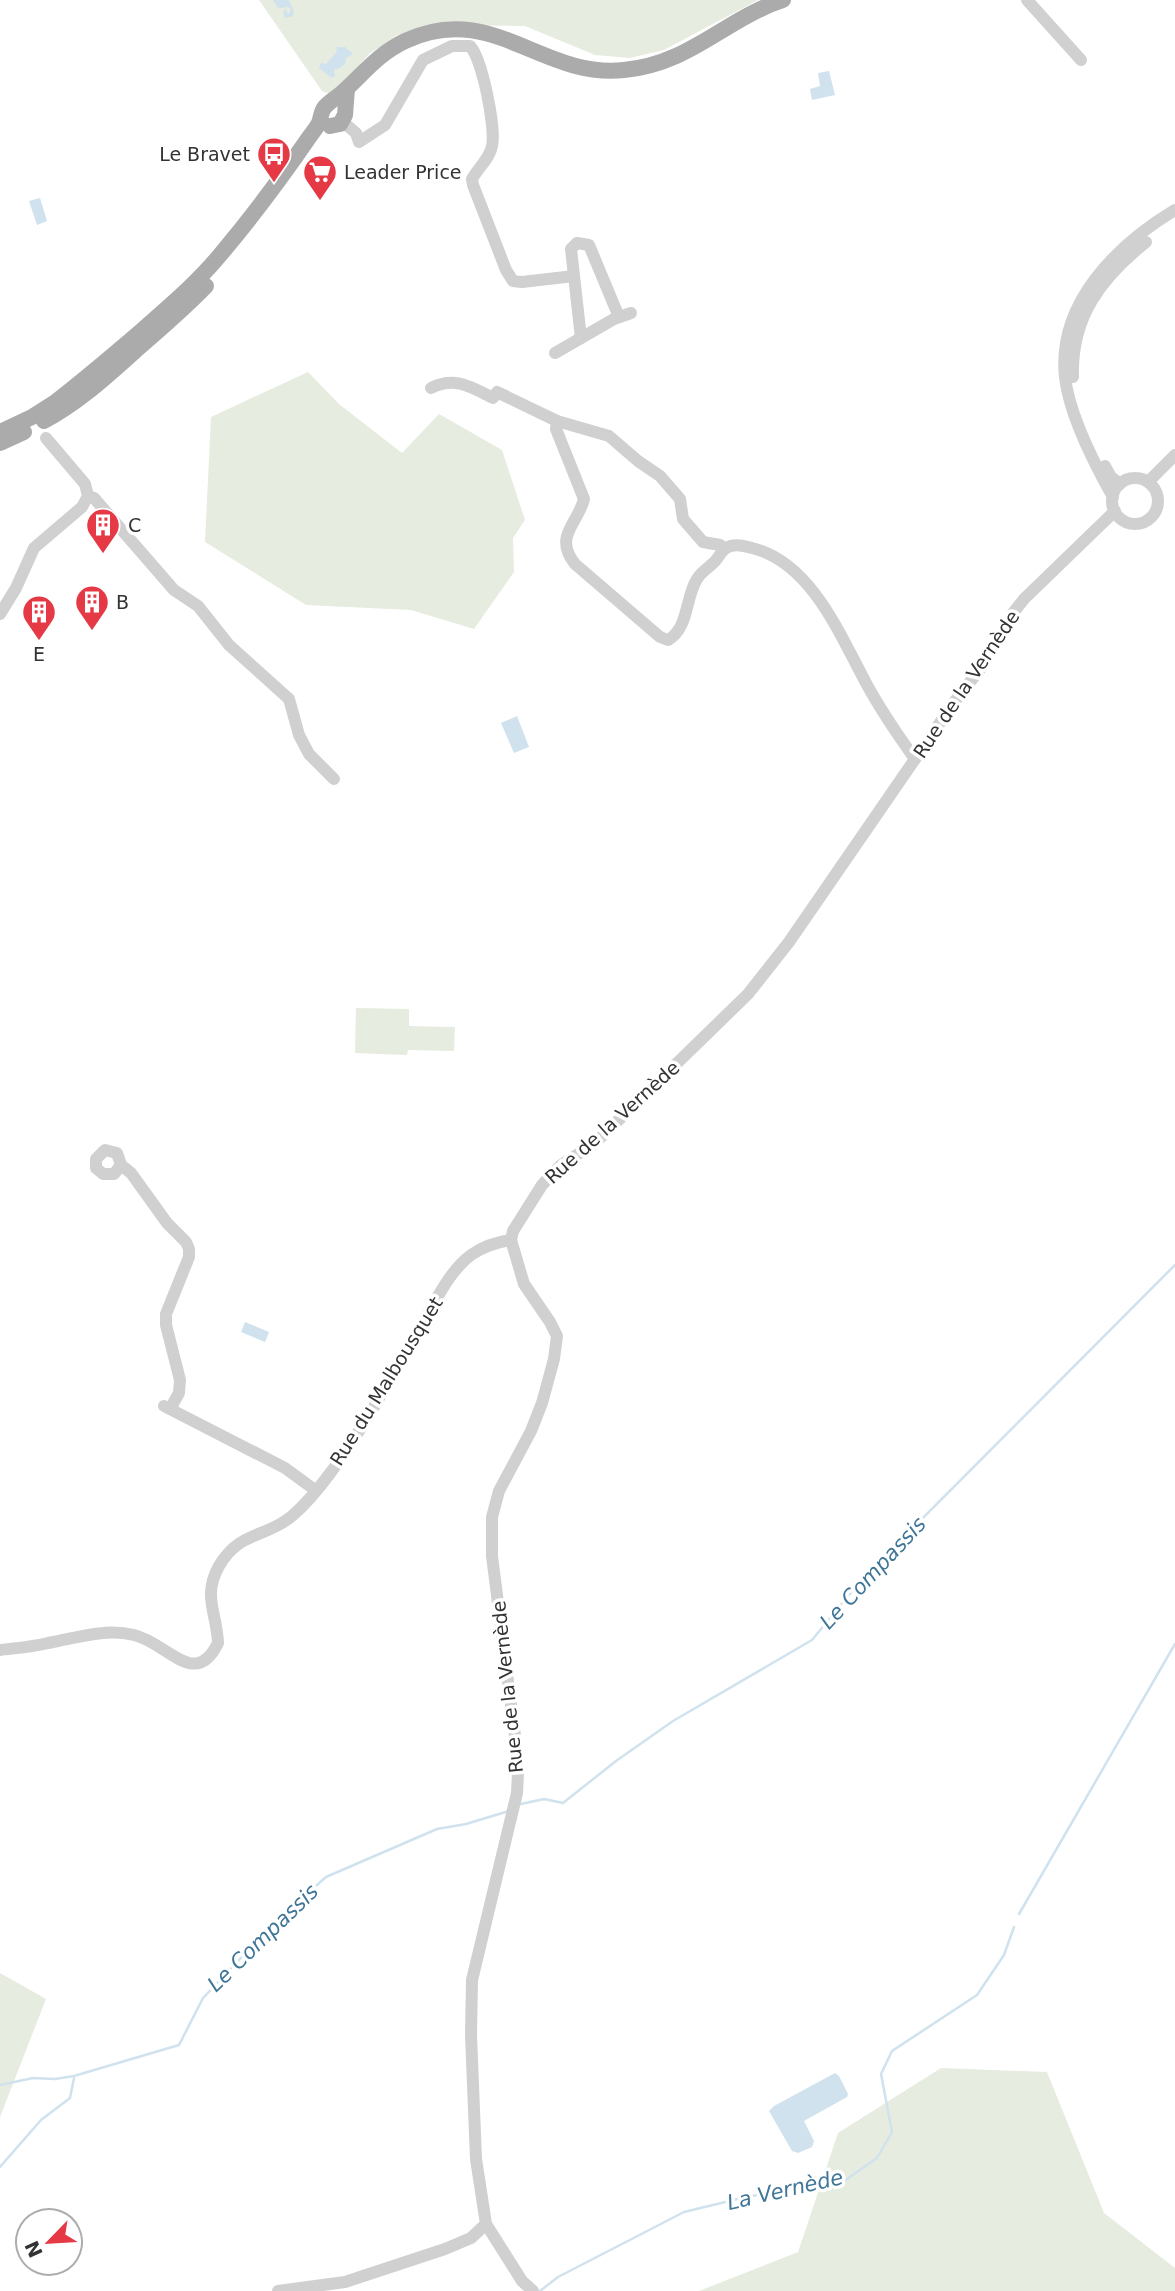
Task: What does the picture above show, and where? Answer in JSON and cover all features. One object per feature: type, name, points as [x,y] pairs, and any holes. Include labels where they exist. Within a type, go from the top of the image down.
[{"type":"main road","points":[[0,443],[75,402],[187,306],[223,265],[334,115],[347,89],[364,69],[383,53],[422,34],[472,29],[490,32],[562,63],[601,71],[623,71],[664,63],[753,13],[783,0]]},
{"type":"main road","points":[[0,432],[32,417],[65,395],[188,289],[219,256],[318,124],[334,115]]},
{"type":"street","points":[[1027,0],[1082,60]]},
{"type":"street","points":[[334,115],[356,133],[359,142],[366,139],[385,125],[424,60],[452,46],[470,46],[475,51],[484,76],[492,146],[472,179],[506,270],[513,281],[522,282],[574,276]]},
{"type":"street","points":[[1113,497],[1120,484],[1133,478],[1148,482],[1157,495],[1156,510],[1147,521],[1132,524],[1119,517],[1115,511],[1113,497],[1097,469],[1065,380],[1066,339],[1089,287],[1114,256],[1175,210]]},
{"type":"street","points":[[1120,484],[1111,477],[1103,464],[1077,396],[1073,369],[1075,342],[1095,293],[1119,264],[1175,220]]},
{"type":"street","points":[[555,353],[625,315],[589,245],[577,243],[571,249],[581,338]]},
{"type":"street","points":[[431,387],[451,381],[460,382],[493,398],[496,392],[557,422],[609,436],[668,483],[680,499],[683,519],[703,542],[720,545],[725,549]]},
{"type":"street","points":[[557,422],[556,429],[584,499],[567,533],[570,557],[660,638],[668,640],[681,628],[697,579],[725,549],[737,544],[763,550],[786,565],[807,584],[832,617],[893,729],[915,759]]},
{"type":"street","points":[[0,614],[16,588],[34,548],[82,507],[88,496],[85,484],[46,438]]},
{"type":"street","points":[[1148,482],[1175,455]]},
{"type":"street","points":[[88,496],[94,498],[174,590],[198,606],[229,645],[289,699],[299,735],[309,754],[334,779]]},
{"type":"street","name":"Rue de la Vernède","points":[[485,2224],[476,2159],[471,2035],[472,1980],[517,1793],[518,1773],[510,1683],[492,1556],[492,1517],[499,1491],[531,1431],[542,1403],[557,1336],[524,1284],[511,1240],[526,1209],[542,1185],[561,1165],[594,1144],[748,994],[789,942],[981,668],[1013,613],[1024,599],[1115,511]]},
{"type":"street","points":[[121,1165],[131,1173],[160,1215],[186,1242],[190,1250],[190,1257],[166,1314],[166,1325],[180,1380],[179,1393],[167,1408],[285,1468],[315,1490]]},
{"type":"street","name":"Rue du Malbousquet","points":[[0,1650],[47,1644],[102,1632],[122,1632],[154,1642],[189,1664],[198,1665],[207,1661],[218,1643],[210,1599],[213,1578],[221,1562],[236,1545],[290,1518],[315,1490],[367,1418],[444,1286],[471,1255],[488,1246],[511,1240]]},
{"type":"street","points":[[278,2291],[345,2282],[445,2249],[471,2238],[485,2224],[514,2269],[531,2289]]},
{"type":"shaded area","points":[[259,0],[758,0],[664,50],[630,58],[595,55],[525,26],[429,25],[397,35],[369,54],[334,95],[322,91]]},
{"type":"shaded area","points":[[308,372],[339,404],[402,453],[439,414],[502,450],[525,520],[513,538],[514,572],[474,629],[411,610],[306,605],[205,542],[211,417]]},
{"type":"shaded area","points":[[356,1008],[409,1009],[409,1026],[455,1027],[454,1051],[408,1050],[407,1055],[355,1053]]},
{"type":"shaded area","points":[[0,1973],[46,1999],[0,2117]]},
{"type":"shaded area","points":[[941,2068],[1047,2072],[1104,2213],[1175,2268],[1175,2291],[699,2291],[798,2252],[838,2133]]},
{"type":"water","points":[[273,0],[289,0],[293,16],[285,18],[283,11],[286,9],[288,15],[291,9],[278,8]]},
{"type":"water","points":[[337,47],[345,47],[353,54],[346,58],[345,64],[334,69],[335,76],[332,78],[319,68],[321,63],[326,64],[336,53]]},
{"type":"water","points":[[829,71],[835,95],[812,100],[810,89],[820,86],[818,73]]},
{"type":"water","points":[[40,198],[47,221],[37,225],[29,201]]},
{"type":"water","points":[[517,716],[529,747],[514,753],[501,723]]},
{"type":"water","points":[[245,1322],[269,1332],[265,1342],[241,1332]]},
{"type":"water","points":[[835,2073],[848,2094],[847,2097],[804,2121],[814,2141],[812,2147],[798,2153],[792,2151],[769,2111]]},
{"type":"waterway","name":"Le Compassis","points":[[521,1804],[544,1799],[563,1803],[673,1721],[812,1640],[862,1579],[1175,1265]]},
{"type":"waterway","name":"La Vernède","points":[[1019,1914],[1175,1644]]},
{"type":"waterway","name":"Le Compassis","points":[[0,2085],[33,2078],[74,2076],[179,2045],[203,1998],[274,1923],[326,1877],[437,1829],[466,1824],[509,1811]]},
{"type":"waterway","name":"La Vernède","points":[[540,2291],[558,2277],[684,2212],[746,2197],[844,2181],[877,2158],[892,2132],[881,2074],[892,2051],[977,1995],[1004,1955],[1014,1927]]},
{"type":"waterway","name":"Le Compassis","points":[[0,2167],[41,2120],[70,2098],[74,2078]]},
{"type":"place","name":"Le Bravet","points":[[274,184]]},
{"type":"place","name":"Leader Price","points":[[320,202]]},
{"type":"place","name":"C","points":[[103,555]]},
{"type":"place","name":"B","points":[[92,632]]},
{"type":"place","name":"E","points":[[39,642]]}]
